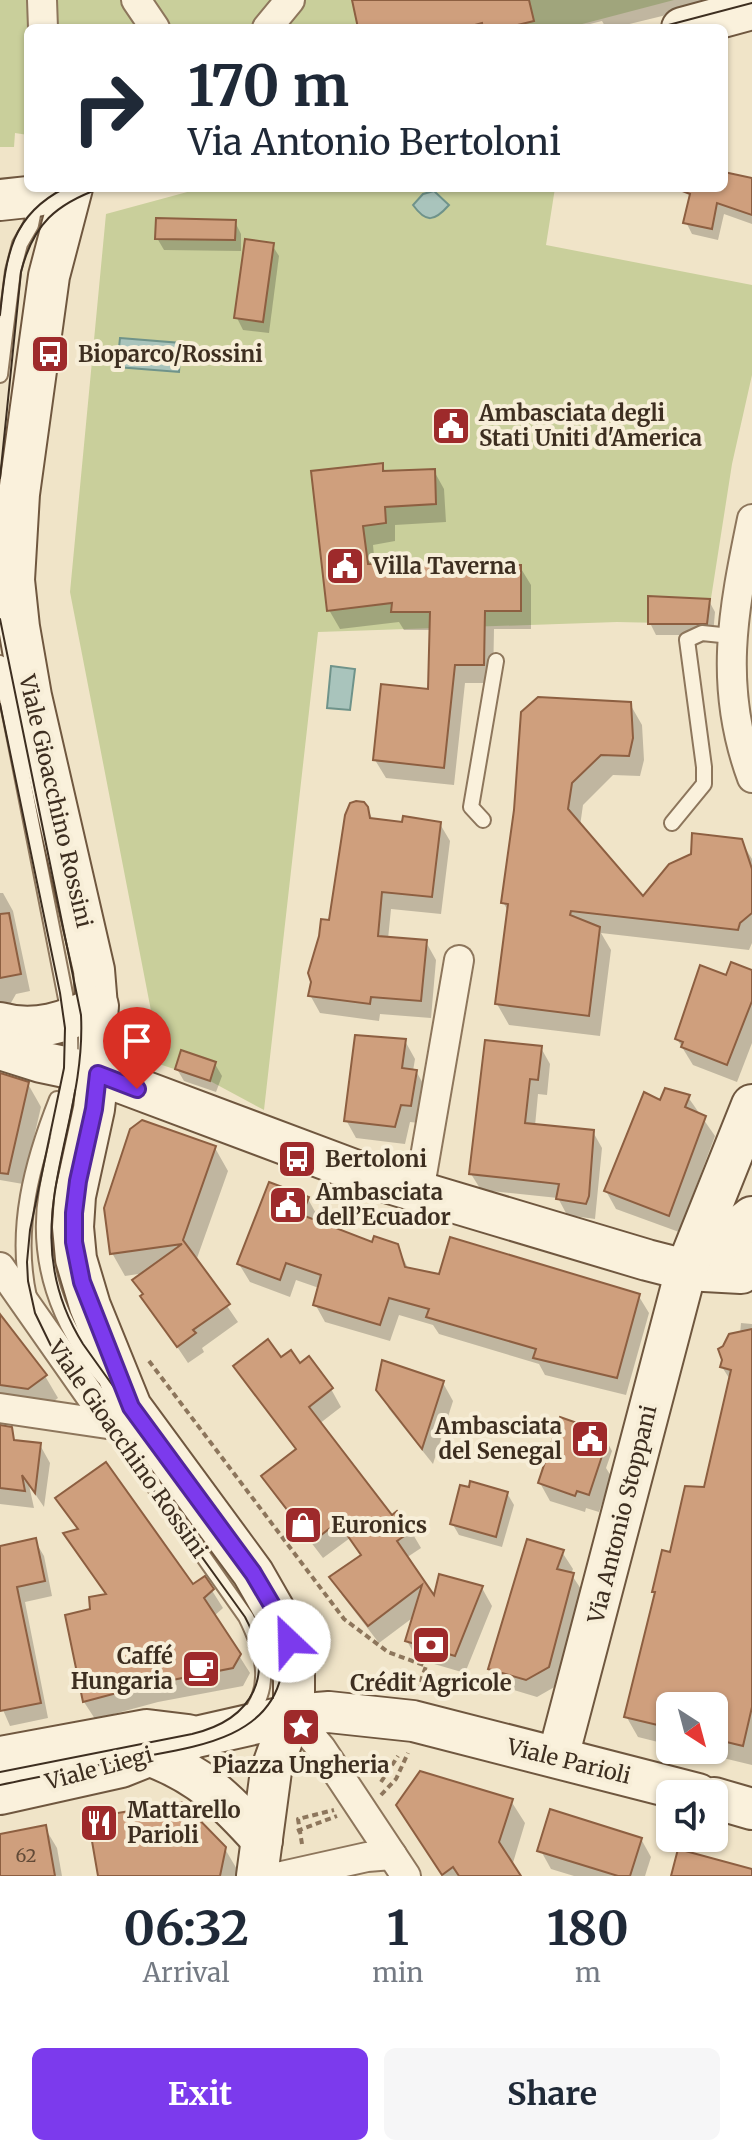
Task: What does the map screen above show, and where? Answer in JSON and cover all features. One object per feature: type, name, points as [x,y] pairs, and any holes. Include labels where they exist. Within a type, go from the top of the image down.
[{"type":"street","points":[[42,0],[43,24]]},
{"type":"street","points":[[136,0],[152,24]]},
{"type":"street","points":[[270,24],[290,0]]},
{"type":"street","points":[[697,24],[752,9]]},
{"type":"street","name":"Viale Gioacchino Rossini","points":[[43,192],[49,276],[19,494],[14,580],[31,696],[94,970],[99,1016],[84,1072],[94,1109],[78,1181],[74,1242],[79,1271],[130,1421]]},
{"type":"street","points":[[752,519],[731,636],[735,714],[752,778]]},
{"type":"street","points":[[419,1192],[459,960]]},
{"type":"street","points":[[0,1023],[28,1027],[99,1016]]},
{"type":"street","points":[[0,1049],[84,1072],[419,1192],[686,1270],[748,1269]]},
{"type":"street","name":"Via Antonio Stoppani","points":[[558,1757],[686,1270],[752,1105]]},
{"type":"street","points":[[686,1270],[752,1217]]},
{"type":"street","points":[[0,1267],[32,1313]]},
{"type":"street","name":"Viale Gioacchino Rossini","points":[[32,1313],[130,1421],[253,1573],[267,1626]]},
{"type":"street","points":[[0,1408],[130,1421]]},
{"type":"street","points":[[267,1626],[294,1662],[293,1715],[271,1771],[271,1859]]},
{"type":"street","name":"Viale Parioli","points":[[293,1715],[349,1713],[404,1720],[656,1783]]},
{"type":"street","points":[[215,1733],[293,1715]]},
{"type":"street","points":[[293,1715],[321,1748],[399,1866]]},
{"type":"street","name":"Viale Liegi","points":[[0,1757],[147,1730],[215,1733]]},
{"type":"street","name":"Viale Liegi","points":[[0,1794],[112,1769],[215,1733]]},
{"type":"street","points":[[151,1756],[182,1769],[206,1784],[271,1859]]},
{"type":"street","points":[[728,1802],[752,1809]]},
{"type":"street","points":[[271,1859],[367,1857],[399,1866]]},
{"type":"lane","name":"Viale Gioacchino Rossini","points":[[0,375],[13,271],[20,244],[43,192]]},
{"type":"lane","points":[[672,823],[704,784],[687,640],[702,633],[731,636]]},
{"type":"lane","points":[[483,820],[471,807],[496,661]]},
{"type":"lane","name":"Viale Gioacchino Rossini","points":[[0,663],[99,1016]]},
{"type":"lane","name":"Viale Gioacchino Rossini","points":[[32,1313],[22,1250],[24,1213],[43,1136],[84,1072]]},
{"type":"lane","points":[[215,1733],[256,1707],[263,1691],[267,1626]]},
{"type":"lane","name":"Viale Liegi","points":[[0,1779],[215,1733]]},
{"type":"path","points":[[99,1016],[138,1061]]},
{"type":"path","points":[[146,1357],[344,1619],[388,1652],[426,1666],[419,1687]]},
{"type":"path","points":[[381,1782],[398,1756]]},
{"type":"path","points":[[387,1790],[407,1758]]},
{"type":"path","points":[[302,1852],[298,1819],[337,1809]]},
{"type":"path","points":[[271,1859],[301,1828],[336,1817]]},
{"type":"green space","points":[[0,0],[674,0],[582,24],[24,24],[24,134],[15,133],[14,147],[0,147]]},
{"type":"green space","points":[[187,192],[554,192],[546,245],[752,285],[752,375],[732,464],[707,624],[617,622],[318,632],[264,1110],[210,1081],[159,1064],[70,592],[106,214]]},
{"type":"water","points":[[435,192],[449,205],[439,215],[426,217],[413,205],[423,194]]},
{"type":"water","points":[[120,338],[181,343],[179,372],[117,367]]},
{"type":"water","points":[[331,666],[355,669],[350,710],[327,708]]},
{"type":"building","points":[[352,0],[529,0],[534,21],[522,24],[357,24]]},
{"type":"building","points":[[728,173],[752,178],[752,215],[717,203],[712,229],[683,223],[690,194],[685,192],[728,192]]},
{"type":"building","points":[[156,218],[236,220],[235,240],[155,239]]},
{"type":"building","points":[[245,239],[274,243],[263,322],[234,318]]},
{"type":"building","points":[[383,463],[383,471],[435,469],[436,504],[385,507],[386,523],[363,526],[368,564],[521,565],[521,611],[485,611],[484,665],[455,665],[444,768],[373,760],[381,684],[428,689],[430,612],[391,612],[392,603],[327,611],[311,471]]},
{"type":"building","points":[[648,596],[710,599],[707,624],[648,624]]},
{"type":"building","points":[[538,697],[631,702],[633,738],[629,756],[601,755],[572,783],[568,809],[643,896],[669,864],[691,854],[692,833],[742,839],[752,869],[752,913],[740,923],[738,930],[571,911],[570,915],[600,927],[589,1016],[495,1004],[508,904],[501,903],[514,810],[521,712]]},
{"type":"building","points":[[364,802],[370,818],[402,822],[403,816],[441,822],[432,897],[382,892],[378,936],[427,940],[421,1001],[371,997],[370,1004],[308,996],[311,982],[308,973],[321,919],[329,920],[345,815],[350,803]]},
{"type":"building","points":[[9,913],[21,974],[0,978],[0,914]]},
{"type":"building","points":[[731,962],[752,970],[752,1001],[727,1065],[681,1047],[683,1042],[675,1039],[700,965],[726,975]]},
{"type":"building","points":[[355,1035],[406,1039],[402,1068],[417,1070],[411,1106],[401,1105],[395,1127],[344,1121]]},
{"type":"building","points":[[485,1040],[542,1046],[538,1080],[530,1079],[525,1123],[594,1130],[586,1204],[556,1199],[559,1184],[469,1174]]},
{"type":"building","points":[[181,1050],[216,1062],[210,1081],[175,1069]]},
{"type":"building","points":[[0,1073],[29,1082],[8,1174],[0,1173]]},
{"type":"building","points":[[665,1088],[690,1095],[685,1107],[706,1116],[669,1216],[604,1191],[644,1092],[660,1100]]},
{"type":"building","points":[[142,1120],[216,1146],[183,1240],[230,1304],[193,1330],[196,1333],[177,1347],[132,1280],[182,1244],[110,1254],[104,1208],[130,1129]]},
{"type":"building","points":[[269,1182],[309,1197],[302,1215],[372,1242],[374,1236],[398,1244],[405,1267],[439,1274],[450,1237],[640,1294],[617,1378],[533,1358],[536,1349],[426,1317],[429,1309],[389,1298],[380,1325],[313,1305],[321,1275],[286,1263],[280,1280],[237,1264]]},
{"type":"building","points":[[0,1314],[47,1375],[28,1389],[0,1385]]},
{"type":"building","points":[[752,1329],[752,1707],[743,1746],[728,1742],[728,1692],[656,1692],[656,1725],[624,1717],[655,1592],[652,1592],[662,1550],[670,1552],[685,1486],[704,1487],[731,1370],[720,1367],[722,1360],[718,1349],[729,1334]]},
{"type":"building","points":[[268,1339],[281,1357],[291,1350],[300,1363],[309,1356],[333,1388],[309,1407],[392,1515],[397,1511],[413,1530],[397,1541],[434,1595],[439,1574],[483,1586],[455,1656],[405,1641],[422,1585],[368,1626],[329,1577],[361,1555],[338,1522],[312,1542],[261,1476],[296,1449],[233,1366]]},
{"type":"building","points":[[382,1360],[444,1381],[422,1449],[376,1390]]},
{"type":"building","points":[[560,1417],[603,1432],[596,1454],[602,1456],[589,1495],[577,1491],[575,1496],[538,1483]]},
{"type":"building","points":[[0,1425],[12,1427],[14,1440],[41,1443],[35,1493],[22,1475],[25,1491],[0,1488]]},
{"type":"building","points":[[106,1462],[193,1584],[205,1576],[214,1589],[204,1598],[241,1654],[233,1668],[147,1685],[83,1702],[65,1615],[90,1609],[89,1597],[106,1594],[63,1533],[78,1529],[55,1498]]},
{"type":"building","points":[[470,1481],[508,1492],[496,1537],[450,1524],[460,1485],[469,1487]]},
{"type":"building","points":[[36,1538],[45,1581],[17,1587],[41,1703],[0,1711],[0,1546]]},
{"type":"building","points":[[527,1539],[564,1550],[557,1569],[574,1573],[549,1667],[526,1680],[488,1669]]},
{"type":"building","points":[[420,1771],[513,1799],[499,1842],[521,1876],[459,1876],[453,1867],[442,1875],[396,1805]]},
{"type":"building","points":[[182,1802],[226,1847],[220,1876],[98,1876],[88,1818]]},
{"type":"building","points":[[550,1809],[642,1838],[630,1876],[618,1876],[537,1851]]},
{"type":"building","points":[[46,1825],[55,1876],[0,1876],[0,1834]]},
{"type":"building","points":[[677,1852],[689,1852],[752,1869],[752,1876],[671,1876]]},
{"type":"tram line","points":[[672,24],[752,3]]},
{"type":"tram line","points":[[0,315],[8,258],[21,226],[46,199],[58,192]]},
{"type":"tram line","points":[[0,478],[21,272],[26,255],[49,218],[71,201],[90,192]]},
{"type":"tram line","points":[[0,619],[81,1015],[80,1058],[52,1220],[53,1260],[62,1301],[83,1344],[266,1600],[283,1646],[281,1676],[272,1699],[258,1716],[240,1729],[195,1746],[0,1785]]},
{"type":"tram line","points":[[0,704],[65,1028],[64,1068],[30,1230],[28,1281],[35,1313],[53,1350],[245,1617],[259,1657],[258,1675],[244,1705],[213,1727],[192,1734],[0,1772]]},
{"type":"place","name":"Bioparco/Rossini","points":[[50,354]]},
{"type":"place","name":"Ambasciata degli Stati Uniti d'America","points":[[451,426]]},
{"type":"place","name":"Villa Taverna","points":[[345,566]]},
{"type":"place","name":"Bertoloni","points":[[297,1159]]},
{"type":"place","name":"Ambasciata dell’Ecuador","points":[[288,1205]]},
{"type":"place","name":"Ambasciata del Senegal","points":[[590,1439]]},
{"type":"place","name":"Euronics","points":[[303,1525]]},
{"type":"place","name":"Crédit Agricole","points":[[431,1645]]},
{"type":"place","name":"Caffé Hungaria","points":[[201,1669]]},
{"type":"place","name":"Piazza Ungheria","points":[[301,1727]]},
{"type":"place","name":"Mattarello Parioli","points":[[99,1823]]},
{"type":"route","points":[[137,1089],[98,1074],[94,1109],[75,1196],[73,1227],[79,1271],[131,1407],[253,1573],[289,1641]]}]
